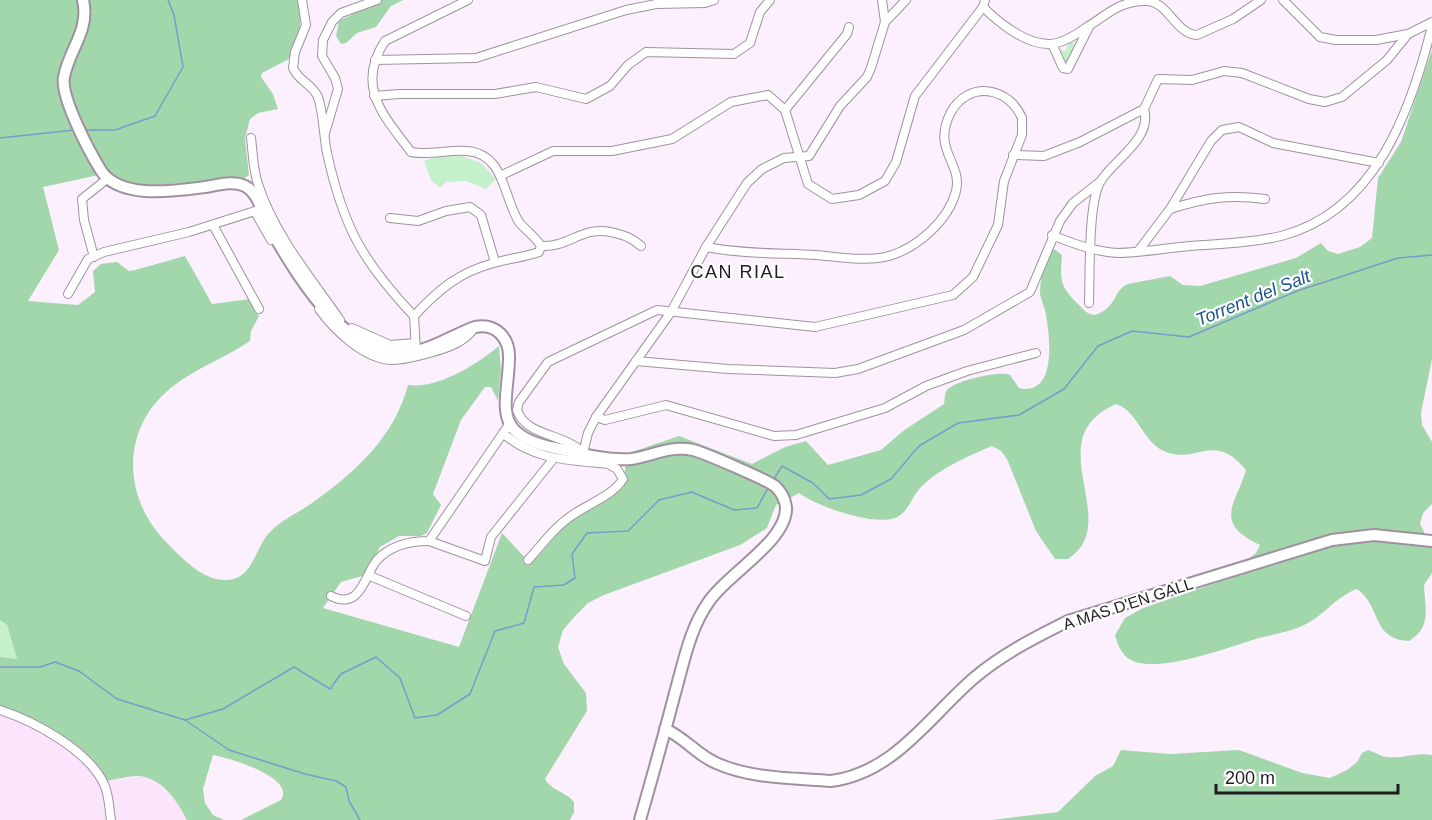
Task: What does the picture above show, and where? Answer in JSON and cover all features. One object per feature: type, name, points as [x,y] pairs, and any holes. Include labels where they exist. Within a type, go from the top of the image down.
[{"type":"main road","points":[[83,0],[84,28],[65,73],[64,90],[104,175],[129,188],[169,190],[234,184],[254,187],[258,211],[337,324],[378,349],[402,353],[475,327],[493,328],[503,336],[507,345],[509,358],[504,398],[510,423],[522,436],[536,443],[628,459],[673,448],[694,450],[775,486],[785,500],[784,519],[775,536],[717,590],[702,612],[692,634],[640,820]]},
{"type":"main road","name":"A MAS D'EN GALL","points":[[665,729],[681,737],[714,763],[738,771],[831,781],[846,779],[883,763],[976,676],[1036,637],[1068,621],[1332,540],[1374,535],[1432,542]]},
{"type":"street","points":[[251,138],[254,187],[279,232],[341,321],[360,333],[390,345],[416,347],[414,316],[384,284],[355,240],[337,201],[317,95],[293,68],[295,52],[306,25],[302,0]]},
{"type":"street","points":[[325,133],[338,89],[335,78],[322,56],[323,40],[332,22],[341,13],[377,0]]},
{"type":"street","points":[[466,0],[388,39],[375,60],[372,75],[374,96],[381,114],[411,152],[424,155],[470,151],[493,164],[502,175],[507,199],[513,211],[521,224],[541,246],[551,247],[600,229],[632,238],[641,246]]},
{"type":"street","points":[[375,60],[476,58],[626,10],[656,4],[688,4],[714,0]]},
{"type":"street","points":[[374,96],[495,94],[536,87],[586,99],[610,86],[628,65],[646,52],[734,54],[750,43],[760,12],[770,0]]},
{"type":"street","points":[[882,0],[885,22]]},
{"type":"street","points":[[706,247],[868,258],[889,256],[904,249],[936,225],[954,200],[957,179],[945,149],[944,134],[952,112],[959,101],[973,93],[990,90],[999,92],[1020,113],[1023,129],[1004,181],[998,225],[973,277],[953,295],[815,327],[671,312],[657,310],[548,362],[519,402],[517,410],[520,419],[525,424],[572,443],[583,453],[588,433],[596,417],[671,312],[706,247],[751,178],[784,158],[799,160],[809,156],[840,106],[867,77],[885,22],[906,0]]},
{"type":"street","points":[[502,175],[553,151],[612,151],[672,139],[731,102],[768,95],[785,110],[808,184],[831,198],[859,195],[885,181],[896,162],[915,96],[984,4],[1006,30],[1052,44],[1089,27],[1107,11],[1145,1],[1161,7],[1187,32],[1197,35],[1233,19],[1261,0]]},
{"type":"street","points":[[1283,0],[1320,37],[1326,39],[1376,40],[1408,34],[1432,24]]},
{"type":"street","points":[[1052,235],[1114,253],[1280,236],[1315,223],[1347,201],[1378,163],[1398,132],[1424,57],[1432,24]]},
{"type":"street","points":[[785,110],[847,34],[849,27]]},
{"type":"street","points":[[1052,44],[1063,68],[1068,69],[1089,27]]},
{"type":"street","points":[[1013,155],[1044,156],[1080,142],[1144,109],[1158,79],[1192,80],[1224,71],[1242,73],[1309,99],[1325,102],[1342,97],[1387,60],[1408,34]]},
{"type":"street","points":[[636,361],[827,373],[858,369],[964,330],[1025,297],[1034,287],[1052,235],[1073,203],[1101,181],[1134,144],[1146,116],[1144,109]]},
{"type":"street","points":[[1139,250],[1170,210],[1211,141],[1222,130],[1239,127],[1273,143],[1378,163]]},
{"type":"street","points":[[94,257],[84,220],[82,199],[104,175]]},
{"type":"street","points":[[1089,303],[1093,222],[1101,181]]},
{"type":"street","points":[[1170,210],[1201,200],[1236,195],[1265,199]]},
{"type":"street","points":[[390,218],[418,221],[446,211],[470,207],[481,215],[495,262]]},
{"type":"street","points":[[68,294],[88,259],[258,211],[266,232],[331,325],[345,339],[390,360],[411,358],[450,347],[468,338],[475,327]]},
{"type":"street","points":[[213,225],[259,309]]},
{"type":"street","points":[[414,316],[439,289],[463,274],[495,262],[513,261],[539,252],[541,246]]},
{"type":"street","points":[[596,417],[605,420],[666,405],[774,436],[796,435],[885,408],[926,387],[967,371],[1036,353]]},
{"type":"street","points":[[429,541],[510,423]]},
{"type":"street","points":[[503,433],[517,446],[554,458],[608,464],[618,469],[623,479],[617,488],[564,520],[528,560]]},
{"type":"street","points":[[331,596],[347,598],[357,594],[370,576],[375,562],[390,549],[402,544],[429,541],[485,561],[491,537],[554,458]]},
{"type":"street","points":[[370,576],[466,616]]},
{"type":"street","points":[[0,710],[19,716],[53,734],[92,765],[105,788],[111,820]]},
{"type":"shaded area","points":[[10,709],[41,720],[95,762],[108,781],[143,776],[156,781],[178,803],[187,820],[0,820],[0,715]]},
{"type":"green space","points":[[0,0],[301,0],[300,28],[289,59],[262,73],[261,77],[273,94],[278,109],[258,113],[250,119],[245,139],[249,175],[245,178],[156,185],[116,183],[108,173],[43,187],[59,250],[28,301],[78,305],[95,292],[93,271],[101,264],[117,262],[129,271],[185,256],[212,304],[250,299],[259,316],[251,331],[250,341],[181,380],[155,404],[143,422],[136,443],[133,464],[135,485],[141,505],[152,525],[187,562],[202,573],[219,580],[237,578],[243,574],[271,531],[331,489],[360,464],[384,436],[394,420],[408,385],[432,383],[457,374],[499,346],[501,371],[498,401],[491,387],[485,387],[461,420],[433,494],[441,505],[427,533],[421,536],[399,536],[380,547],[366,575],[341,582],[323,608],[459,647],[502,533],[531,564],[568,522],[624,487],[626,454],[679,436],[752,464],[785,447],[806,441],[828,465],[881,450],[903,431],[944,404],[947,390],[958,383],[988,375],[1005,374],[1010,375],[1019,388],[1031,388],[1040,383],[1048,363],[1049,337],[1040,288],[1046,264],[1054,249],[1062,255],[1061,278],[1065,288],[1085,311],[1095,315],[1108,308],[1120,290],[1128,284],[1170,276],[1183,285],[1200,286],[1296,258],[1321,243],[1328,251],[1338,254],[1360,247],[1372,238],[1378,178],[1401,142],[1432,50],[1432,359],[1421,413],[1422,425],[1432,442],[1432,504],[1423,513],[1420,524],[1432,547],[1432,573],[1424,585],[1426,617],[1421,630],[1409,641],[1388,635],[1365,596],[1357,589],[1342,597],[1318,617],[1293,629],[1178,661],[1146,664],[1129,659],[1121,650],[1115,635],[1125,618],[1143,608],[1216,583],[1256,553],[1260,545],[1245,537],[1236,529],[1232,521],[1233,503],[1246,470],[1235,459],[1216,450],[1179,455],[1160,449],[1131,414],[1116,404],[1093,419],[1083,438],[1081,459],[1088,524],[1083,543],[1068,559],[1055,559],[1036,531],[1007,459],[1001,451],[992,446],[955,463],[929,480],[899,516],[877,520],[863,518],[819,504],[799,493],[776,505],[767,528],[740,545],[588,603],[563,630],[558,647],[564,664],[586,693],[587,711],[545,779],[574,802],[574,812],[570,820],[241,820],[281,800],[283,792],[279,784],[259,770],[213,755],[203,789],[205,803],[213,815],[224,820],[187,820],[170,794],[152,780],[136,776],[107,781],[77,746],[52,728],[10,709],[0,715],[0,657],[17,659],[7,625],[0,620]]},
{"type":"green space","points":[[381,0],[403,0],[391,6],[376,27],[357,33],[346,43],[341,44],[336,36],[339,21]]},
{"type":"green space","points":[[1070,41],[1076,45],[1070,63],[1063,62],[1059,49],[1065,51]]},
{"type":"green space","points":[[459,155],[481,163],[496,179],[486,189],[465,181],[446,182],[440,188],[431,180],[424,161],[437,156]]},
{"type":"green space","points":[[0,620],[7,625],[17,659],[0,657]]},
{"type":"green space","points":[[1121,750],[1170,754],[1239,750],[1302,773],[1330,778],[1347,770],[1357,762],[1362,753],[1368,750],[1387,757],[1432,755],[1432,820],[992,820],[1058,812],[1095,776],[1113,766]]},
{"type":"waterway","points":[[86,130],[115,130],[155,116],[183,67],[174,15],[168,0]]},
{"type":"waterway","points":[[0,138],[75,130]]},
{"type":"waterway","name":"Torrent del Salt","points":[[774,479],[782,466],[813,483],[829,499],[861,495],[891,479],[919,446],[958,423],[1019,415],[1064,389],[1098,346],[1132,331],[1189,337],[1297,291],[1398,258],[1432,255]]},
{"type":"waterway","name":"Torrent del Salt","points":[[185,720],[223,709],[294,667],[330,689],[341,674],[376,657],[400,678],[415,718],[437,715],[470,694],[495,631],[524,623],[534,587],[564,585],[575,578],[572,554],[587,533],[628,531],[659,500],[692,492],[734,510],[757,508],[768,488]]},
{"type":"waterway","points":[[0,667],[40,667],[55,662],[79,671],[117,699],[185,720],[229,750],[305,774],[336,781],[346,787],[349,801],[360,820]]},
{"type":"district","name":"CAN RIAL","points":[[738,272]]}]
